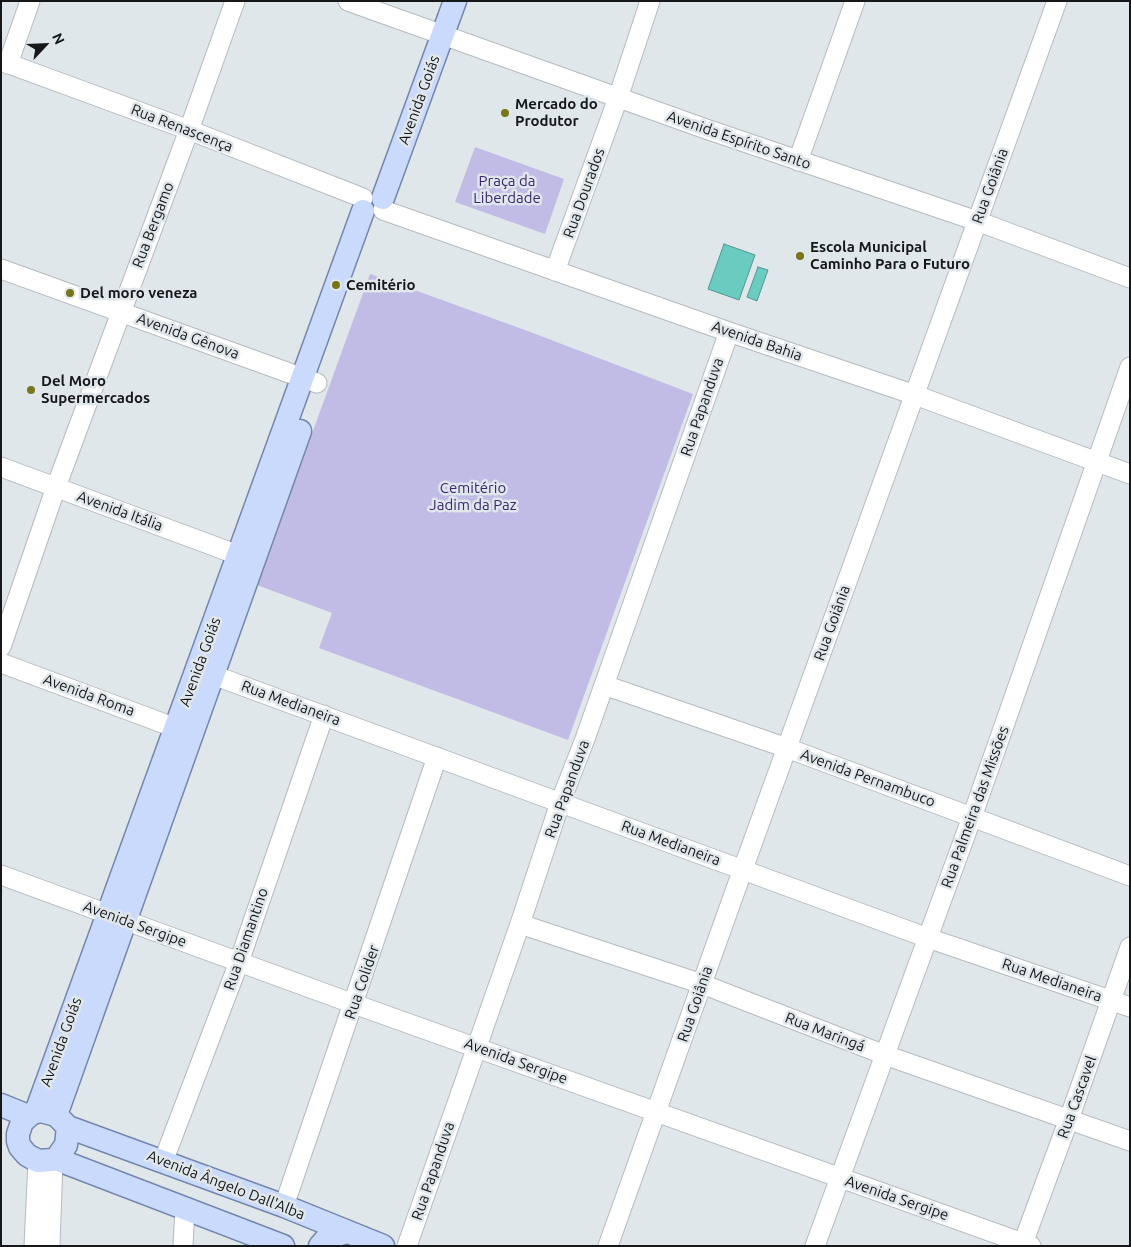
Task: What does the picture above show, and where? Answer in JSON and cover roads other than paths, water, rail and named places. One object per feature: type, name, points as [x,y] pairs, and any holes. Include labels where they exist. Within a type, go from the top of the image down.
[{"type":"main road","name":"Avenida Goiás","points":[[436,33],[440,1]]},
{"type":"main road","name":"Avenida Goiás","points":[[117,918],[213,675],[310,380],[436,33],[455,1]]},
{"type":"main road","name":"Avenida Goiás","points":[[47,1117],[117,918],[176,728],[238,555],[310,380]]},
{"type":"main road","name":"Avenida Ângelo Dall'Alba","points":[[1,1105],[47,1117],[284,1206],[383,1246]]},
{"type":"main road","points":[[49,1160],[66,1145],[47,1117],[19,1128],[18,1134],[11,1144],[27,1156],[49,1160],[185,1207],[282,1246]]},
{"type":"main road","points":[[320,1246],[327,1238],[347,1232]]},
{"type":"street","points":[[5,63],[30,1]]},
{"type":"street","name":"Rua Bergamo","points":[[1,647],[56,487],[235,1]]},
{"type":"street","name":"Avenida Espírito Santo","points":[[348,1],[798,161],[978,221],[1130,278]]},
{"type":"street","name":"Rua Dourados","points":[[555,271],[618,98],[650,1]]},
{"type":"street","points":[[798,161],[855,1]]},
{"type":"street","name":"Rua Goiânia","points":[[608,1246],[742,869],[1057,1]]},
{"type":"street","name":"Rua Renascença","points":[[5,63],[189,130],[373,204]]},
{"type":"street","name":"Avenida Bahia","points":[[373,204],[555,271],[915,395],[1130,474]]},
{"type":"street","name":"Avenida Gênova","points":[[1,269],[310,380]]},
{"type":"street","name":"Rua Papanduva","points":[[407,1246],[520,924],[560,803],[604,685],[729,332]]},
{"type":"street","name":"Rua Palmeira das Missões","points":[[815,1246],[972,816],[1130,367]]},
{"type":"street","name":"Avenida Itália","points":[[1,467],[238,555]]},
{"type":"street","name":"Avenida Roma","points":[[1,663],[176,728]]},
{"type":"street","name":"Rua Medianeira","points":[[213,675],[928,938],[1130,1007]]},
{"type":"street","name":"Avenida Pernambuco","points":[[604,685],[787,748],[1130,876]]},
{"type":"street","name":"Rua Diamantino","points":[[163,1162],[239,962],[324,715]]},
{"type":"street","name":"Rua Colider","points":[[284,1206],[438,757]]},
{"type":"street","name":"Avenida Sergipe","points":[[1,875],[1025,1245]]},
{"type":"street","name":"Rua Maringá","points":[[520,924],[702,984],[885,1055],[1130,1141]]},
{"type":"street","name":"Rua Cascavel","points":[[1025,1245],[1130,947]]},
{"type":"street","points":[[34,1246],[49,1160]]},
{"type":"street","points":[[49,1160],[50,1246]]},
{"type":"street","points":[[183,1246],[185,1207]]},
{"type":"place","name":"Mercado do Produtor","points":[[505,113]]},
{"type":"place","name":"Escola Municipal Caminho Para o Futuro","points":[[800,256]]},
{"type":"place","name":"Cemitério","points":[[336,285]]},
{"type":"place","name":"Del moro veneza","points":[[70,293]]},
{"type":"place","name":"Del Moro Supermercados","points":[[31,390]]},
{"type":"park label","name":"Praça da Liberdade","points":[[507,190]]},
{"type":"park label","name":"Cemitério Jadim da Paz","points":[[473,496]]}]
